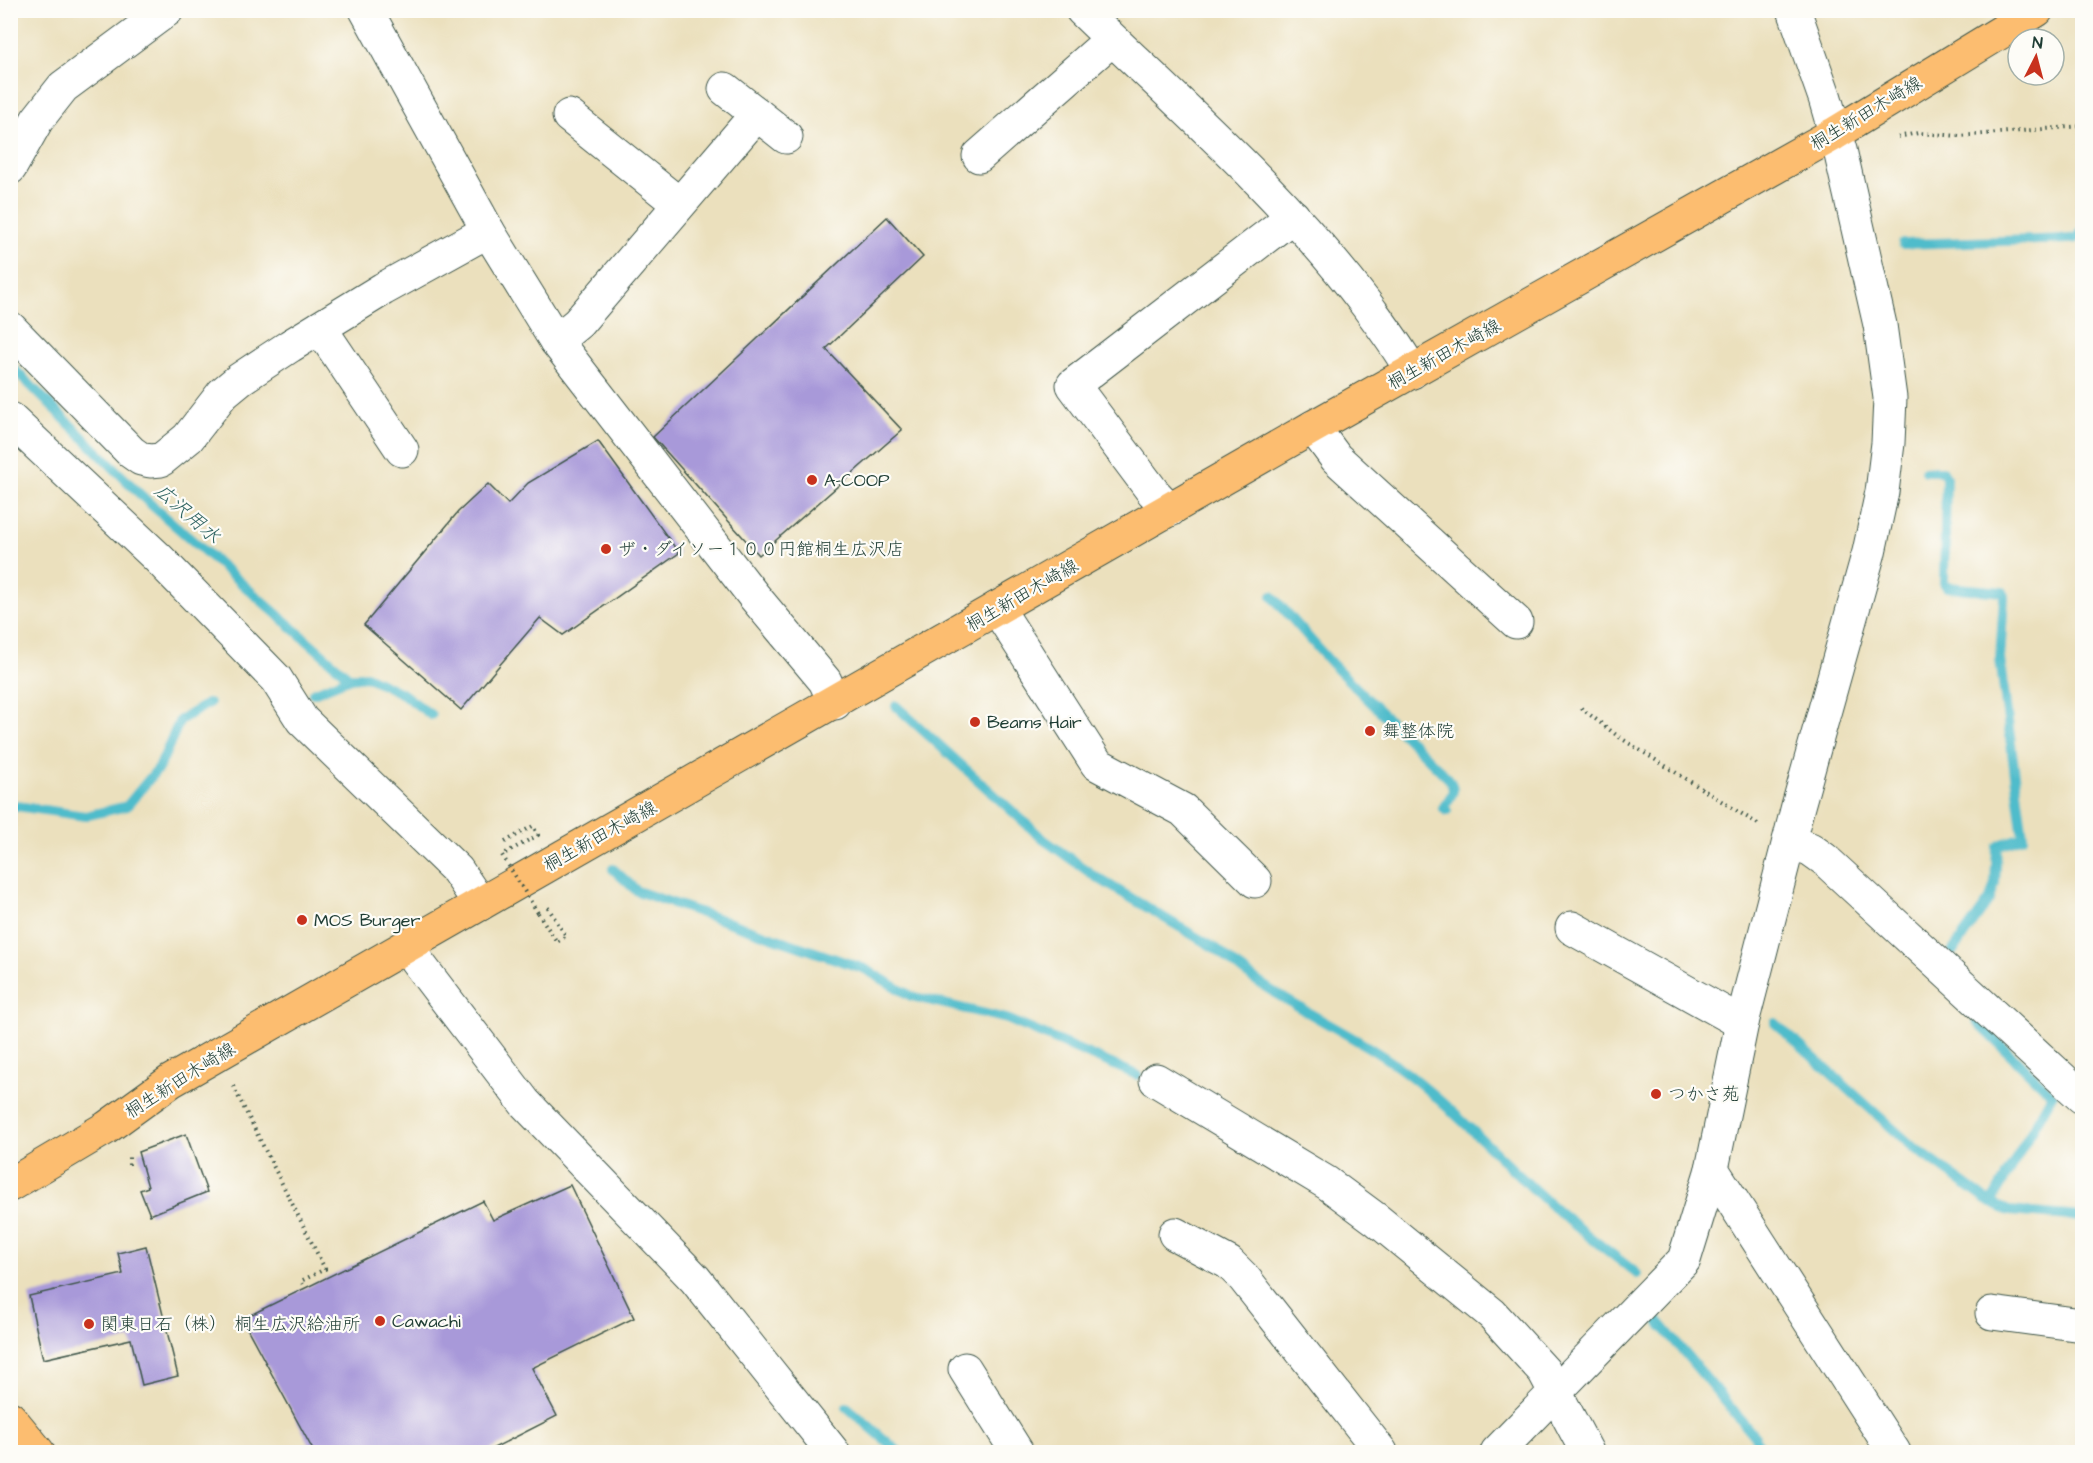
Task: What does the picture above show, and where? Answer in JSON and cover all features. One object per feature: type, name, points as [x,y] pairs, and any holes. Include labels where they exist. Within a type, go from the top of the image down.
[{"type":"main road","name":"桐生新田木崎線","points":[[10,1185],[106,1128],[171,1081],[1313,428],[1834,134],[2037,10]]},
{"type":"main road","points":[[10,1418],[38,1452]]},
{"type":"street","points":[[10,168],[37,120],[63,87],[167,10]]},
{"type":"street","points":[[366,10],[488,231],[556,341],[753,595],[825,681],[835,703]]},
{"type":"street","points":[[1497,1452],[1684,1260],[1712,1169],[1742,1023],[1869,552],[1882,492],[1888,443],[1890,398],[1880,325],[1840,150],[1825,98],[1794,10]]},
{"type":"street","points":[[979,156],[1095,20],[1219,140],[1293,216],[1349,282],[1400,350],[1412,372]]},
{"type":"street","points":[[725,89],[786,137]]},
{"type":"street","points":[[556,341],[578,323],[757,114]]},
{"type":"street","points":[[568,116],[679,204]]},
{"type":"street","points":[[1170,510],[1153,492],[1073,385],[1293,216]]},
{"type":"street","points":[[10,328],[131,452],[141,459],[161,460],[188,438],[223,393],[250,372],[383,289],[488,231]]},
{"type":"street","points":[[320,328],[402,450]]},
{"type":"street","points":[[10,419],[158,558],[269,671],[302,720],[457,870],[480,904]]},
{"type":"street","points":[[1313,428],[1336,458],[1516,622]]},
{"type":"street","points":[[997,608],[1097,764],[1183,810],[1255,881]]},
{"type":"street","points":[[1789,842],[1810,849],[1824,859],[2082,1097]]},
{"type":"street","points":[[1572,927],[1742,1023]]},
{"type":"street","points":[[406,947],[525,1103],[695,1279],[833,1452]]},
{"type":"street","points":[[1156,1080],[1327,1183],[1377,1220],[1492,1314],[1544,1371],[1587,1452]]},
{"type":"street","points":[[1712,1169],[1894,1452]]},
{"type":"street","points":[[1175,1234],[1229,1263],[1244,1278],[1381,1452]]},
{"type":"street","points":[[1992,1313],[2082,1325]]},
{"type":"street","points":[[965,1369],[1017,1452]]},
{"type":"path","points":[[1896,137],[1918,133],[1959,136],[2082,126]]},
{"type":"path","points":[[1581,708],[1619,737],[1759,825]]},
{"type":"path","points":[[505,842],[533,826],[538,835],[502,855],[557,942],[566,936],[548,909]]},
{"type":"path","points":[[231,1080],[325,1269],[301,1281],[305,1288]]},
{"type":"building","points":[[887,217],[923,257],[826,349],[902,430],[759,555],[653,437]]},
{"type":"building","points":[[598,441],[679,553],[563,635],[540,618],[461,710],[364,625],[458,512],[488,484],[508,504],[528,483]]},
{"type":"building","points":[[186,1134],[207,1192],[150,1215],[140,1190],[148,1187],[138,1152]]},
{"type":"building","points":[[570,1185],[634,1318],[532,1368],[557,1416],[486,1452],[314,1452],[242,1319],[483,1201],[493,1220]]},
{"type":"building","points":[[146,1246],[178,1376],[142,1385],[131,1339],[43,1359],[29,1296],[123,1274],[118,1253]]},
{"type":"waterway","points":[[1903,244],[2070,239],[2076,238],[2082,231]]},
{"type":"waterway","name":"広沢用水","points":[[10,365],[147,501],[350,678]]},
{"type":"waterway","points":[[1925,471],[1943,471],[1946,477],[1944,583],[1947,587],[2003,592],[2000,659],[2023,837],[1997,847],[1995,883],[1990,899],[1952,952]]},
{"type":"waterway","points":[[1272,596],[1332,664],[1448,778],[1453,790],[1443,808],[1447,811]]},
{"type":"waterway","points":[[313,693],[350,678],[366,676],[403,694],[431,715]]},
{"type":"waterway","points":[[10,805],[85,816],[127,806],[160,766],[180,720],[209,703]]},
{"type":"waterway","points":[[896,706],[1043,839],[1096,877],[1218,950],[1262,985],[1361,1043],[1408,1074],[1552,1206],[1637,1274]]},
{"type":"waterway","points":[[613,869],[637,891],[865,969],[911,996],[1007,1019],[1137,1075]]},
{"type":"waterway","points":[[1977,1022],[2052,1095],[1991,1203]]},
{"type":"waterway","points":[[1775,1023],[1912,1146],[1991,1203],[2009,1211],[2082,1217]]},
{"type":"waterway","points":[[1658,1321],[1755,1437],[1763,1452]]},
{"type":"waterway","points":[[847,1407],[899,1452]]},
{"type":"place","name":"A-COOP","points":[[812,480]]},
{"type":"place","name":"ザ・ダイソー１００円館桐生広沢店","points":[[606,549]]},
{"type":"place","name":"Beams Hair","points":[[975,722]]},
{"type":"place","name":"舞整体院","points":[[1370,731]]},
{"type":"place","name":"MOS Burger","points":[[302,920]]},
{"type":"place","name":"つかさ苑","points":[[1656,1094]]},
{"type":"place","name":"Cawachi","points":[[380,1321]]},
{"type":"place","name":"関東日石（株） 桐生広沢給油所","points":[[89,1324]]}]
